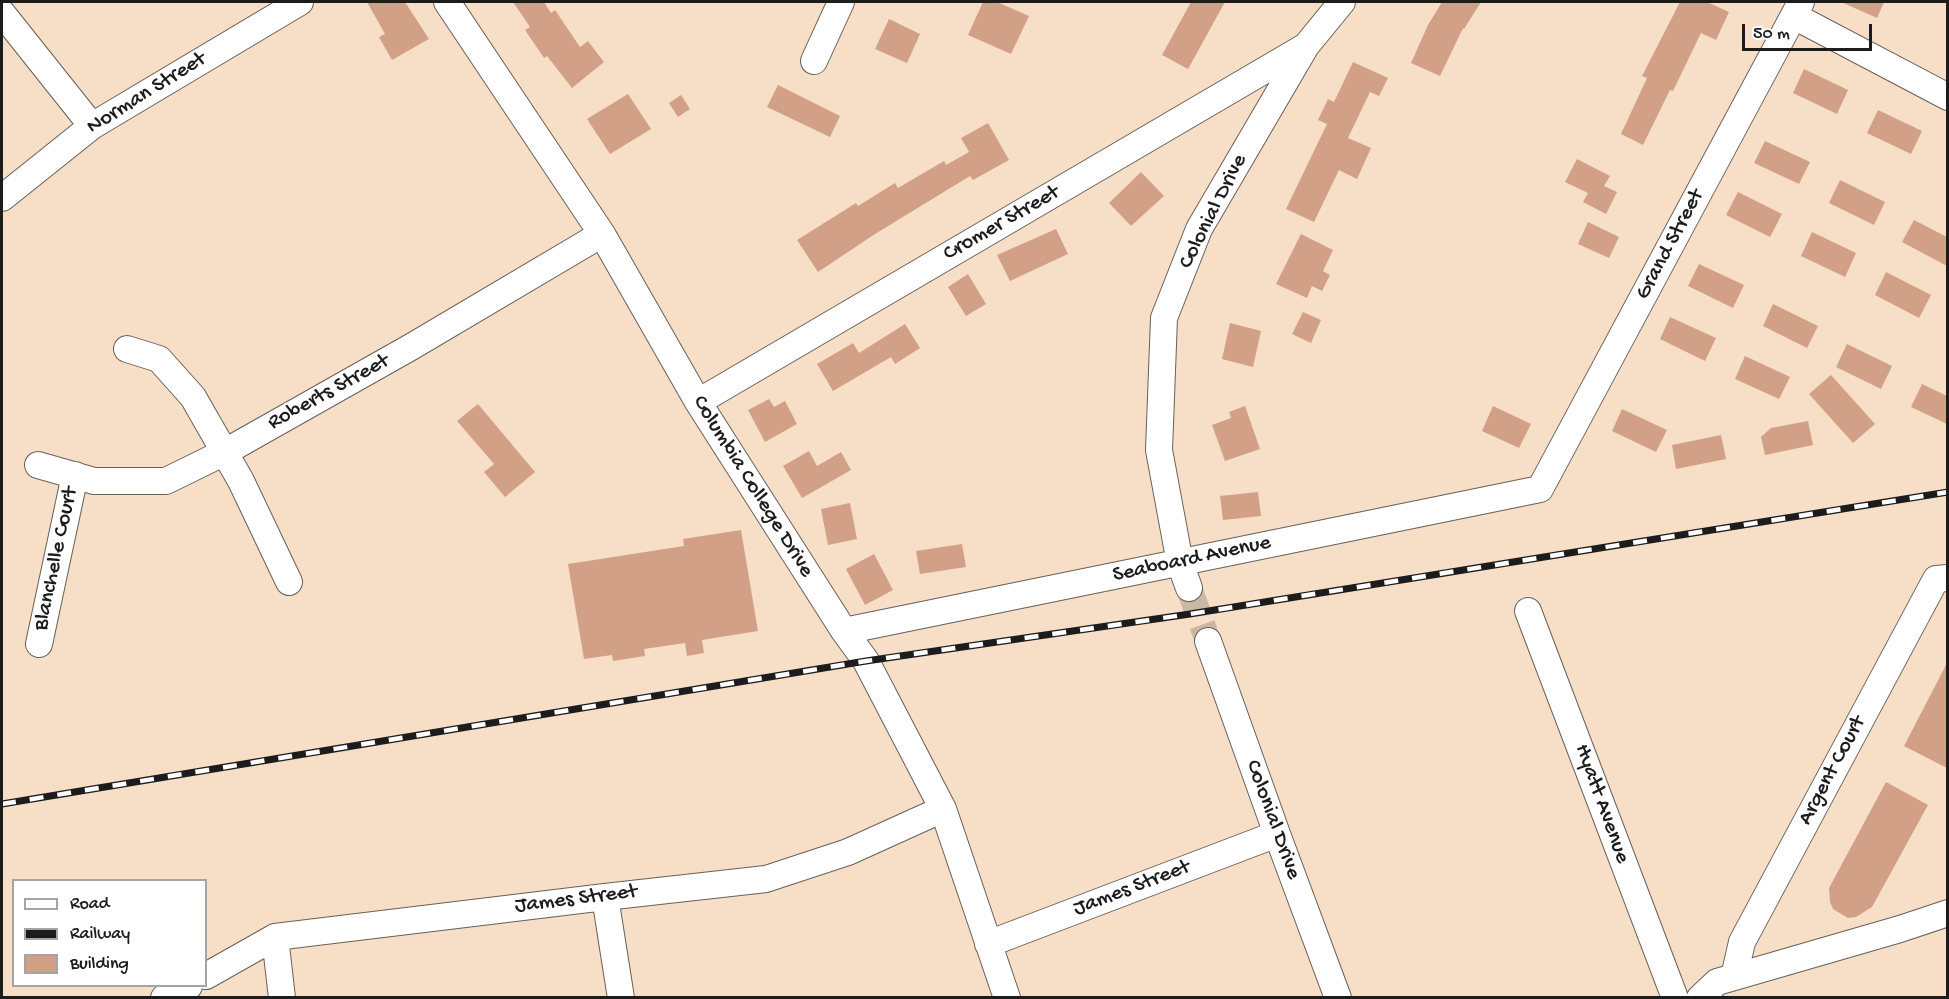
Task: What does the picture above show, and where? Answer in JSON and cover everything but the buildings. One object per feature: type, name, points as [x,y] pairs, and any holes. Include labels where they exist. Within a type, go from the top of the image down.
[{"type":"street","name":"Norman Street","points":[[2,198],[92,126],[300,2]]},
{"type":"street","name":"Columbia College Drive","points":[[447,2],[602,234],[698,402],[866,662],[943,808],[1007,998]]},
{"type":"street","points":[[814,61],[841,2]]},
{"type":"street","name":"Colonial Drive","points":[[1189,588],[1180,563],[1159,450],[1164,318],[1199,229],[1306,46],[1335,4]]},
{"type":"street","points":[[1798,9],[1947,97]]},
{"type":"street","name":"Grand Street","points":[[1540,489],[1798,9]]},
{"type":"street","points":[[2,13],[92,126]]},
{"type":"street","name":"Cromer Street","points":[[698,402],[1306,46]]},
{"type":"street","name":"Roberts Street","points":[[38,465],[94,481],[166,482],[225,452],[411,347],[602,234]]},
{"type":"street","points":[[127,349],[159,359],[193,398],[225,452],[289,582]]},
{"type":"street","name":"Blanchelle Court","points":[[39,644],[75,475]]},
{"type":"street","name":"Seaboard Avenue","points":[[844,631],[1540,489]]},
{"type":"street","name":"Argent Court","points":[[1734,977],[1742,942],[1944,580]]},
{"type":"street","name":"Hyatt Avenue","points":[[1528,611],[1675,998]]},
{"type":"street","name":"Colonial Drive","points":[[1208,641],[1276,834],[1338,998]]},
{"type":"street","name":"James Street","points":[[207,975],[275,938],[766,879],[848,852],[943,808]]},
{"type":"street","name":"James Street","points":[[988,944],[1276,834]]},
{"type":"street","points":[[604,897],[621,998]]},
{"type":"street","points":[[1700,998],[1717,982],[1947,914]]},
{"type":"street","points":[[275,938],[282,998]]},
{"type":"street","points":[[164,998],[187,987]]},
{"type":"tunnel","points":[[1189,588],[1208,641]]},
{"type":"railway","points":[[2,804],[866,661],[1190,614],[1948,492]]}]
